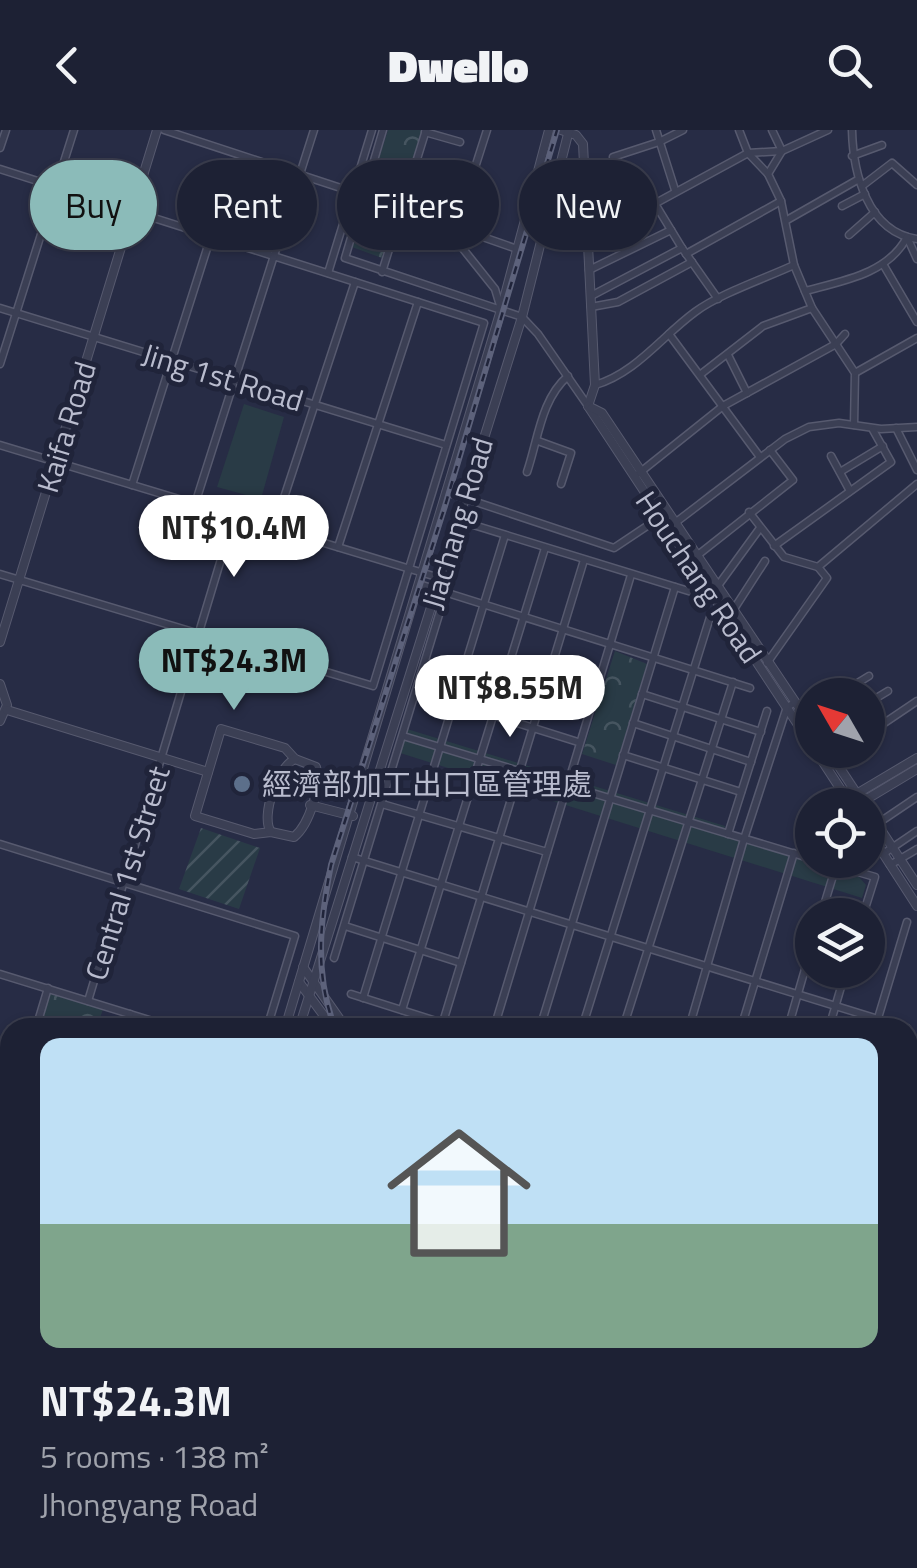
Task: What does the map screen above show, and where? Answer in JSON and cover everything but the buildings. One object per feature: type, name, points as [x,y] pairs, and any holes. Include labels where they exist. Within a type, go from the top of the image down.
[{"type":"street","points":[[0,148],[6,130]]},
{"type":"street","points":[[65,160],[74,130]]},
{"type":"street","points":[[161,130],[256,160]]},
{"type":"street","name":"Kaifa Road","points":[[151,160],[161,130]]},
{"type":"street","points":[[304,160],[314,130]]},
{"type":"street","points":[[363,160],[372,130]]},
{"type":"street","points":[[374,160],[383,130]]},
{"type":"street","points":[[477,160],[486,130]]},
{"type":"street","name":"Jiachang Road","points":[[288,1018],[501,310],[549,130]]},
{"type":"street","points":[[656,130],[675,190]]},
{"type":"street","points":[[613,157],[684,130]]},
{"type":"street","points":[[740,130],[748,153],[768,174],[780,202],[794,265],[812,308],[856,373],[854,425]]},
{"type":"street","points":[[772,130],[782,151]]},
{"type":"street","points":[[657,200],[748,153],[782,151],[828,130]]},
{"type":"street","points":[[852,130],[852,156],[875,212],[907,237],[917,239]]},
{"type":"street","points":[[417,160],[426,131],[460,142]]},
{"type":"street","points":[[566,131],[581,139],[585,160]]},
{"type":"street","name":"Jiachang Road","points":[[302,1018],[362,819],[442,591],[440,578],[462,522],[464,497],[522,317],[566,131]]},
{"type":"street","points":[[852,156],[882,145]]},
{"type":"street","points":[[768,174],[782,151]]},
{"type":"street","points":[[842,206],[892,163],[915,180]]},
{"type":"street","points":[[0,169],[30,179]]},
{"type":"street","points":[[787,220],[862,186]]},
{"type":"street","points":[[591,296],[780,202]]},
{"type":"street","points":[[657,207],[718,298]]},
{"type":"street","points":[[850,234],[875,212]]},
{"type":"street","points":[[590,270],[671,230]]},
{"type":"street","points":[[907,237],[917,259]]},
{"type":"street","points":[[805,291],[853,278],[883,264],[907,237]]},
{"type":"street","points":[[499,242],[518,248]]},
{"type":"street","points":[[328,273],[337,244]]},
{"type":"street","points":[[0,364],[36,250]]},
{"type":"street","name":"Kaifa Road","points":[[0,642],[121,250]]},
{"type":"street","points":[[132,485],[206,250]]},
{"type":"street","points":[[0,574],[372,686],[484,323],[254,250]]},
{"type":"street","points":[[195,504],[275,250]]},
{"type":"street","points":[[347,250],[345,258],[522,317],[588,406]]},
{"type":"street","points":[[382,272],[389,250]]},
{"type":"street","points":[[464,250],[495,289],[501,310]]},
{"type":"street","points":[[588,406],[595,385],[589,250]]},
{"type":"street","points":[[591,307],[618,302],[692,262]]},
{"type":"street","points":[[883,264],[917,322]]},
{"type":"street","points":[[595,385],[625,371],[695,312],[718,298],[794,265]]},
{"type":"street","points":[[274,528],[355,282]]},
{"type":"street","points":[[338,548],[418,302]]},
{"type":"street","name":"Jing 1st Road","points":[[0,308],[446,445]]},
{"type":"street","points":[[701,374],[763,326],[812,308]]},
{"type":"street","points":[[670,334],[760,457]]},
{"type":"street","points":[[637,476],[723,406],[836,344],[845,334]]},
{"type":"street","points":[[856,373],[917,338]]},
{"type":"street","points":[[728,354],[747,393]]},
{"type":"street","points":[[526,472],[554,388],[568,376]]},
{"type":"street","name":"Houchang Road","points":[[588,406],[693,559],[725,616],[795,719]]},
{"type":"street","points":[[671,526],[760,457],[809,427],[828,423],[917,427]]},
{"type":"street","points":[[774,546],[891,462],[873,428]]},
{"type":"street","points":[[896,428],[914,456],[917,470]]},
{"type":"street","points":[[538,441],[570,454],[561,484]]},
{"type":"street","points":[[0,444],[440,578]]},
{"type":"street","points":[[840,472],[883,446]]},
{"type":"street","points":[[693,559],[793,480],[770,450]]},
{"type":"street","points":[[831,456],[850,491]]},
{"type":"street","points":[[818,567],[917,484]]},
{"type":"street","points":[[446,492],[614,548],[663,515]]},
{"type":"street","points":[[749,512],[784,557],[818,567],[827,578],[769,661],[760,667]]},
{"type":"street","name":"Central 1st Street","points":[[88,1001],[234,516]]},
{"type":"street","points":[[334,958],[425,662],[462,522],[695,594]]},
{"type":"street","points":[[710,592],[760,528]]},
{"type":"street","points":[[364,998],[505,535]]},
{"type":"street","points":[[402,1010],[545,548]]},
{"type":"street","name":"Houchang Road","points":[[693,559],[718,586],[795,700]]},
{"type":"street","points":[[444,1018],[584,560]]},
{"type":"street","points":[[725,616],[734,609],[765,561]]},
{"type":"street","points":[[497,1018],[631,575]]},
{"type":"street","points":[[418,584],[750,688]]},
{"type":"street","points":[[543,1018],[674,587]]},
{"type":"street","points":[[585,1018],[711,614]]},
{"type":"street","points":[[425,662],[588,712]]},
{"type":"street","points":[[626,1018],[732,682]]},
{"type":"street","points":[[0,684],[7,698],[0,721]]},
{"type":"street","points":[[642,694],[761,732]]},
{"type":"street","points":[[885,723],[917,701]]},
{"type":"street","points":[[692,1018],[787,707],[795,703]]},
{"type":"street","points":[[454,704],[578,742]]},
{"type":"street","points":[[6,710],[208,772]]},
{"type":"street","points":[[728,834],[767,711]]},
{"type":"street","points":[[633,723],[751,762]]},
{"type":"street","points":[[222,729],[285,748],[295,758],[308,762],[319,772],[304,825],[294,837],[271,832],[254,834],[195,816],[222,729]]},
{"type":"street","points":[[403,736],[794,853],[744,1018]]},
{"type":"street","points":[[623,755],[741,792]]},
{"type":"street","points":[[271,832],[266,825],[268,814],[284,767],[295,758]]},
{"type":"street","points":[[878,788],[917,758]]},
{"type":"street","name":"Houchang Road","points":[[827,768],[845,788]]},
{"type":"street","points":[[884,788],[917,769]]},
{"type":"street","points":[[885,819],[917,797]]},
{"type":"street","points":[[382,804],[547,852]]},
{"type":"street","points":[[310,805],[362,819]]},
{"type":"street","points":[[885,852],[917,831]]},
{"type":"street","name":"Houchang Road","points":[[885,836],[917,885]]},
{"type":"street","points":[[0,844],[295,936],[270,1018]]},
{"type":"street","points":[[890,865],[917,848]]},
{"type":"street","points":[[350,857],[877,1018],[906,922]]},
{"type":"street","points":[[885,857],[917,906]]},
{"type":"street","points":[[345,926],[461,963]]},
{"type":"street","points":[[303,967],[339,1018]]},
{"type":"street","points":[[0,974],[143,1018]]},
{"type":"street","points":[[299,982],[325,1018]]},
{"type":"street","points":[[39,1018],[48,988]]},
{"type":"street","points":[[791,1018],[800,988]]},
{"type":"street","points":[[832,1018],[841,988]]},
{"type":"street","points":[[350,994],[429,1018]]},
{"type":"street","points":[[129,1018],[130,1014]]},
{"type":"green space","points":[[388,130],[423,130],[413,160],[378,160]]},
{"type":"green space","points":[[360,250],[385,250],[382,258]]},
{"type":"green space","points":[[244,404],[284,417],[261,499],[217,487]]},
{"type":"green space","points":[[615,651],[647,664],[616,765],[582,754]]},
{"type":"green space","points":[[407,729],[725,826],[723,836],[795,858],[795,877],[400,753]]},
{"type":"green space","points":[[201,828],[260,848],[239,909],[179,889]]},
{"type":"green space","points":[[798,878],[860,878],[866,885],[862,898]]},
{"type":"green space","points":[[48,988],[104,1006],[100,1018],[39,1018]]},
{"type":"railway","points":[[332,1018],[321,947],[331,865],[445,506],[557,130]]},
{"type":"place","name":"經濟部加工出口區管理處","points":[[242,784]]}]
